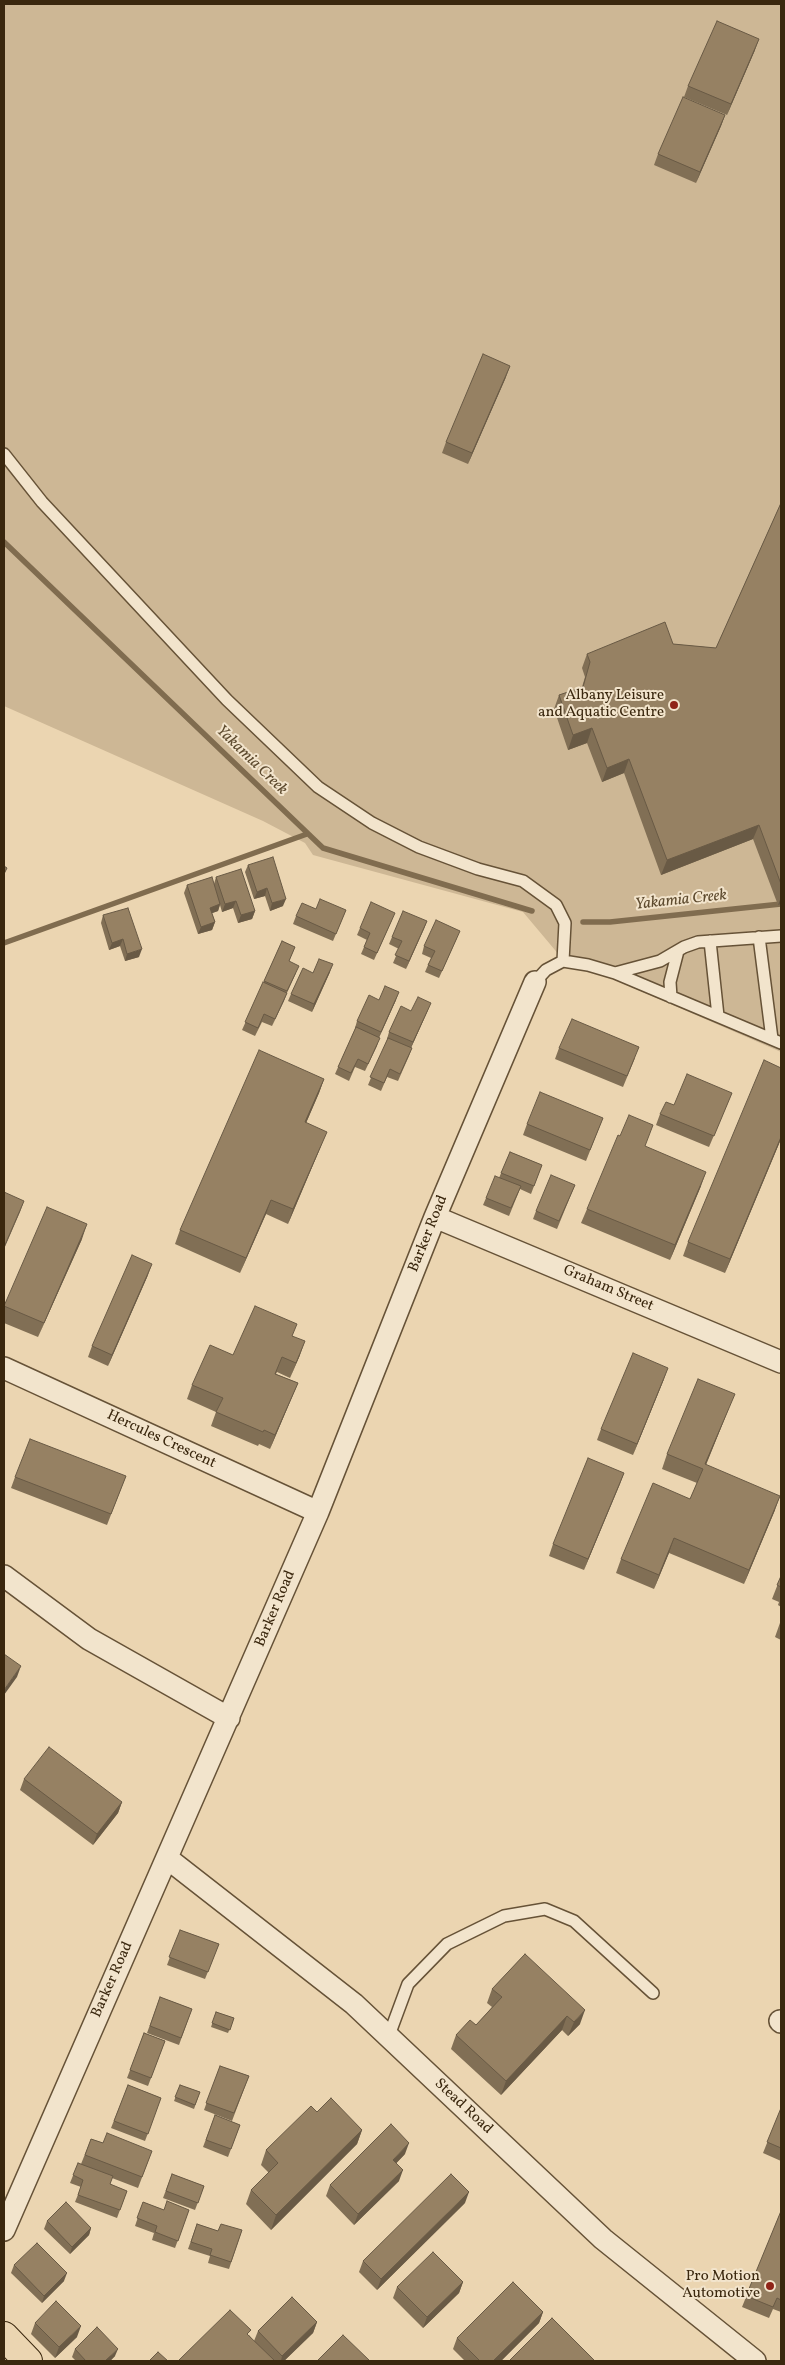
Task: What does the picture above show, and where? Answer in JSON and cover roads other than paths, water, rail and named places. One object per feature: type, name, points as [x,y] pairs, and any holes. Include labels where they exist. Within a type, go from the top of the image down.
[{"type":"highway","points":[[4,2336],[28,2361]]},
{"type":"street","name":"Barker Road","points":[[4,2230],[318,1512],[435,1217],[535,982]]},
{"type":"street","name":"Graham Street","points":[[435,1217],[781,1362]]},
{"type":"street","name":"Hercules Crescent","points":[[4,1368],[318,1512]]},
{"type":"street","points":[[4,1576],[89,1639],[229,1718]]},
{"type":"street","name":"Stead Road","points":[[167,1858],[354,2004],[604,2239],[755,2361]]},
{"type":"lane","points":[[4,454],[42,502],[227,700],[318,787],[372,823],[420,847],[478,869],[523,881],[556,905],[564,923],[563,961]]},
{"type":"lane","points":[[615,973],[660,961],[698,942],[781,936]]},
{"type":"lane","points":[[759,937],[777,1041]]},
{"type":"lane","points":[[710,941],[718,1016]]},
{"type":"lane","points":[[671,996],[670,982],[678,951]]},
{"type":"lane","points":[[535,982],[546,970],[563,961],[615,973],[777,1041]]},
{"type":"lane","points":[[388,2038],[408,1984],[447,1944],[504,1916],[545,1909],[574,1921],[653,1992]]},
{"type":"waterway","name":"Yakamia Creek","points":[[4,542],[323,848],[532,911]]},
{"type":"waterway","points":[[4,943],[307,834]]},
{"type":"waterway","name":"Yakamia Creek","points":[[583,922],[610,922],[781,904]]},
{"type":"place","name":"Albany Leisure and Aquatic Centre","points":[[674,705]]},
{"type":"place","name":"Pro Motion Automotive","points":[[770,2286]]}]
